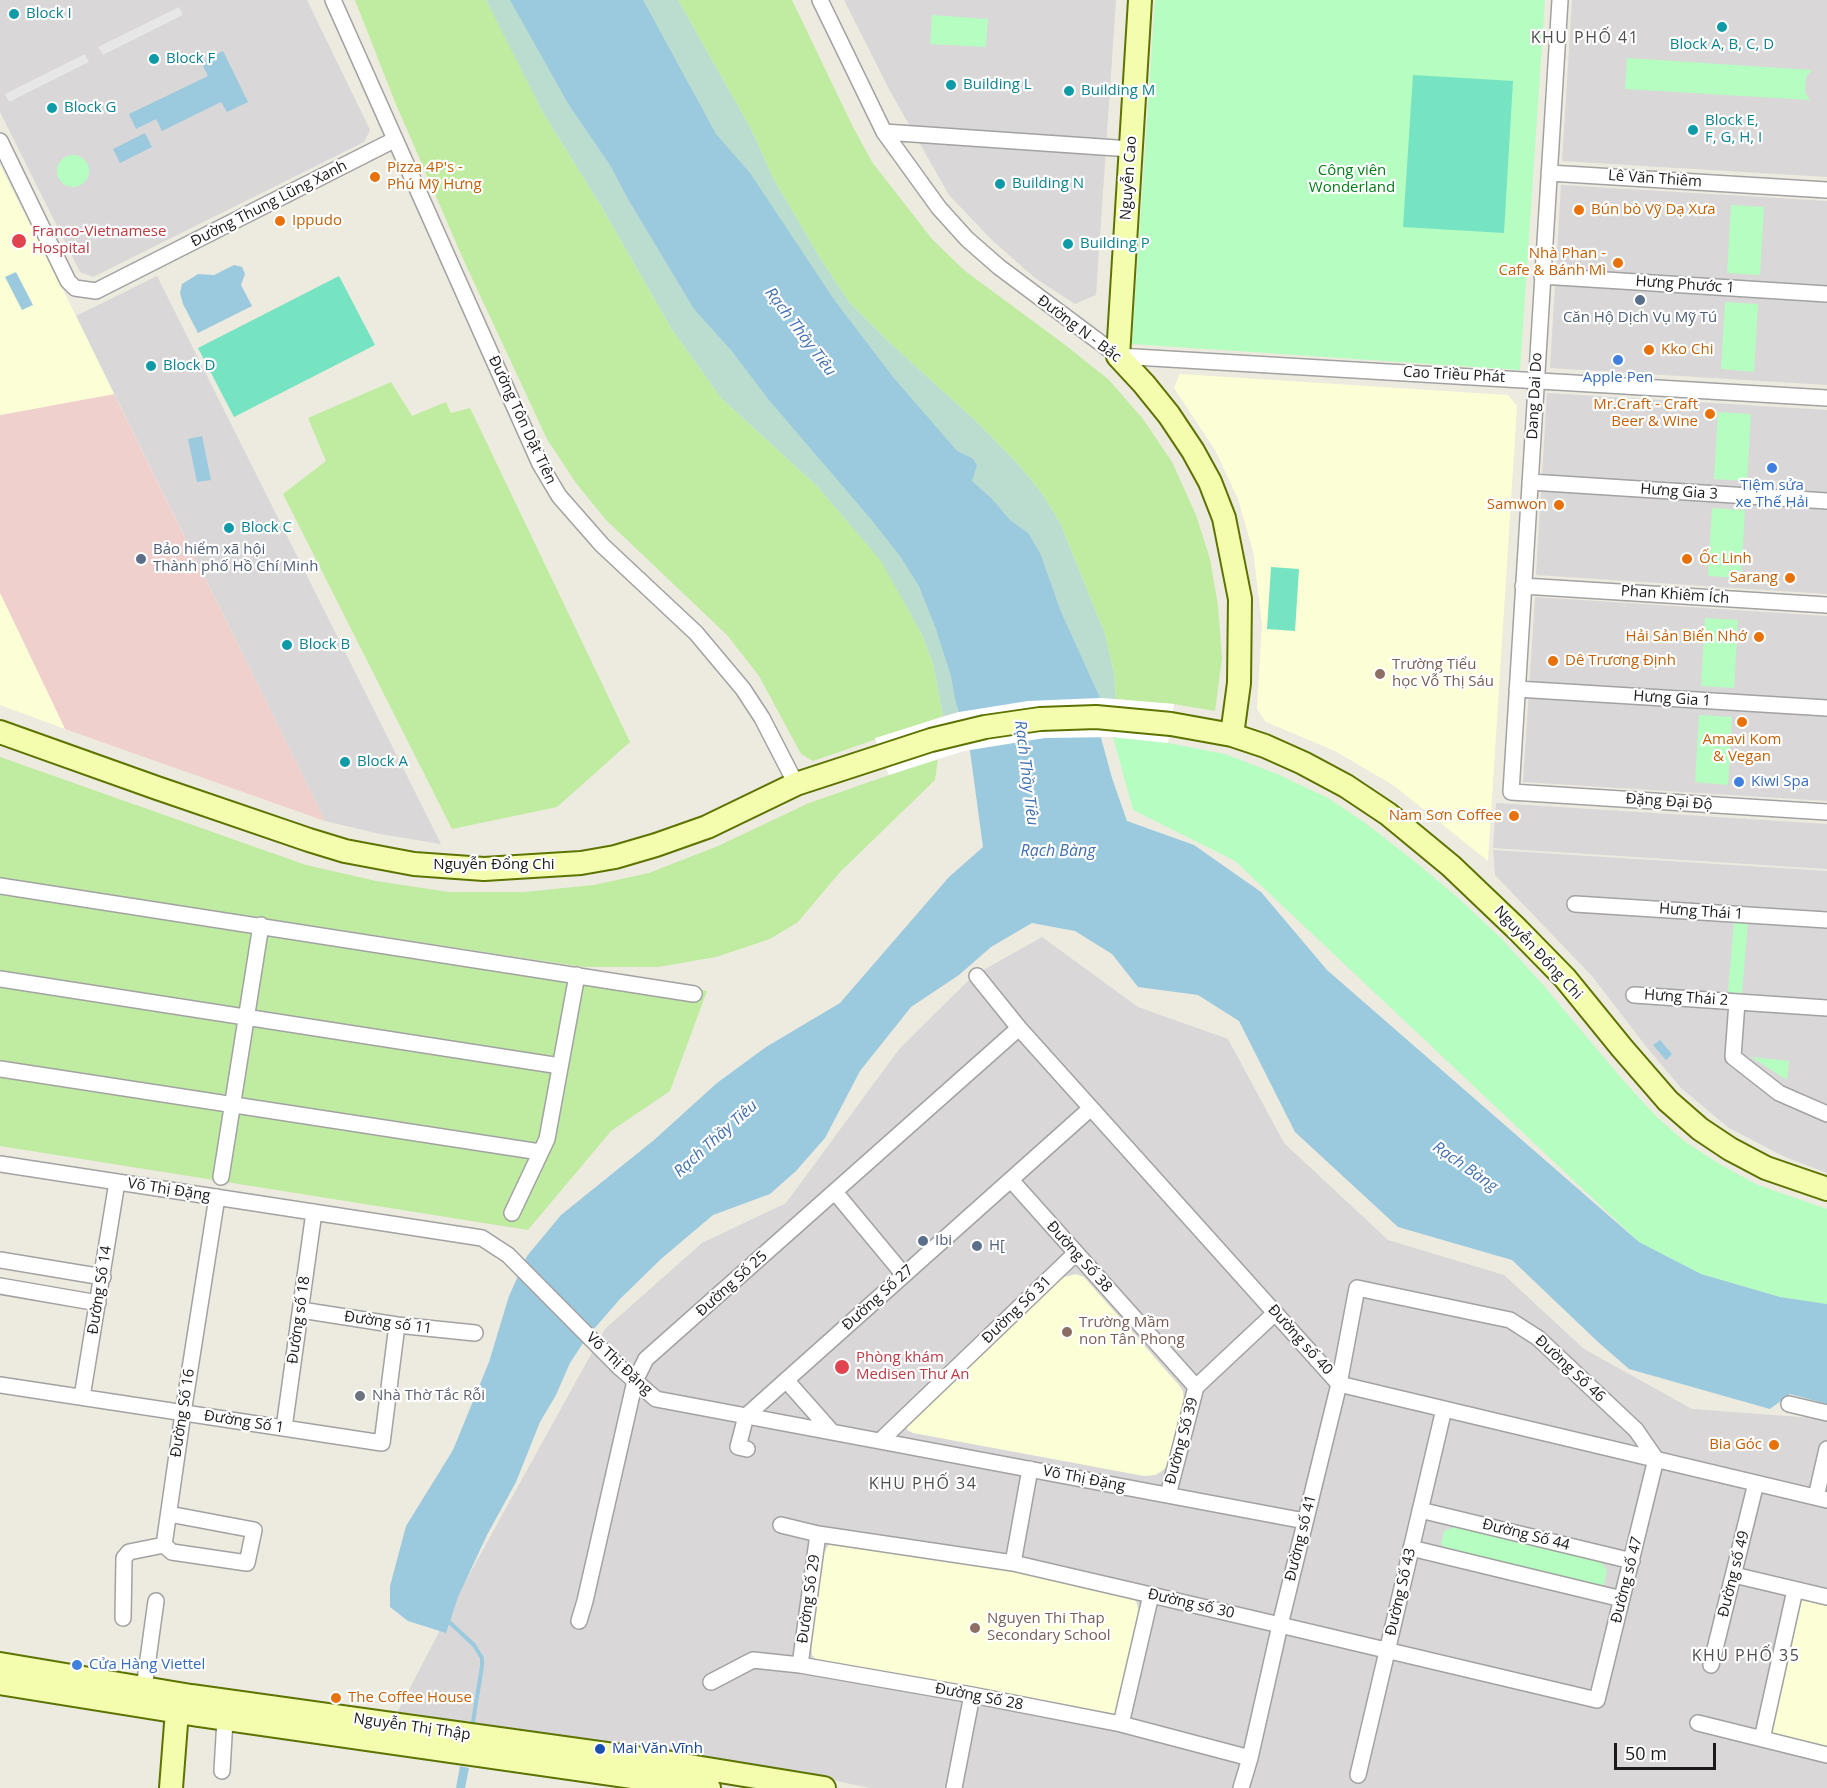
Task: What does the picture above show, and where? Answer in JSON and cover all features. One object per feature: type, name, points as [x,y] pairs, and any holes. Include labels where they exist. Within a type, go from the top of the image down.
[{"type":"street","name":"Đường Tôn Dật Tiên","points":[[333,0],[540,464],[559,496],[602,545],[696,633],[743,689],[762,718],[796,784]]},
{"type":"street","name":"Đường N - Bắc","points":[[819,0],[884,132],[939,207],[967,239],[1038,297],[1118,356],[1150,392],[1194,451],[1210,482],[1224,518],[1240,599],[1239,683],[1232,735]]},
{"type":"street","name":"Nguyễn Cao","points":[[1118,356],[1140,0]]},
{"type":"street","name":"Dang Dai Do","points":[[1560,0],[1510,792],[1827,812]]},
{"type":"street","points":[[884,132],[1131,149]]},
{"type":"street","name":"Đường Thung Lũng Xanh","points":[[0,141],[68,281],[75,288],[96,291],[394,140]]},
{"type":"street","name":"Lê Văn Thiêm","points":[[1549,173],[1827,190]]},
{"type":"street","name":"Hưng Phước 1","points":[[1542,276],[1827,294]]},
{"type":"street","name":"Cao Triều Phát","points":[[1118,356],[1827,398]]},
{"type":"street","name":"Hưng Gia 3","points":[[1530,482],[1827,501]]},
{"type":"street","name":"Phan Khiêm Ích","points":[[1523,586],[1827,605]]},
{"type":"street","name":"Hưng Gia 1","points":[[1517,689],[1827,708]]},
{"type":"street","name":"Nguyễn Đổng Chi","points":[[0,732],[309,840],[385,860],[428,866],[484,869],[581,863],[615,857],[707,826],[796,784],[958,733],[1040,719],[1096,717],[1171,724],[1232,735],[1265,746],[1303,763],[1346,786],[1388,814],[1451,866],[1502,913],[1565,978],[1668,1101],[1700,1129],[1730,1149],[1766,1168],[1827,1189]]},
{"type":"street","points":[[0,885],[694,994]]},
{"type":"street","name":"Hưng Thái 1","points":[[1575,904],[1827,920]]},
{"type":"street","points":[[221,1177],[261,926]]},
{"type":"street","points":[[512,1213],[547,1139],[577,975]]},
{"type":"street","name":"Đường số 40","points":[[977,975],[1019,1028],[1339,1384],[1822,1498]]},
{"type":"street","points":[[0,979],[560,1066]]},
{"type":"street","name":"Hưng Thái 2","points":[[1634,995],[1827,1008]]},
{"type":"street","name":"Hưng Thái 2","points":[[1737,1002],[1733,1058],[1779,1092],[1827,1114]]},
{"type":"street","name":"Đường Số 25","points":[[579,1621],[635,1381],[646,1359],[1019,1028]]},
{"type":"street","points":[[0,1069],[540,1152]]},
{"type":"street","name":"Đường Số 27","points":[[746,1416],[1091,1108]]},
{"type":"street","name":"Võ Thị Đặng","points":[[0,1164],[482,1238],[508,1255],[619,1367],[656,1399],[1305,1521]]},
{"type":"street","name":"Đường Số 38","points":[[1011,1180],[1196,1387]]},
{"type":"street","name":"Đường Số 14","points":[[82,1397],[117,1182]]},
{"type":"street","points":[[835,1192],[904,1275]]},
{"type":"street","name":"Đường Số 16","points":[[164,1545],[217,1197]]},
{"type":"street","name":"Đường số 18","points":[[284,1428],[314,1212]]},
{"type":"street","name":"Đường Số 31","points":[[880,1441],[1076,1253]]},
{"type":"street","points":[[0,1260],[103,1276]]},
{"type":"street","points":[[0,1286],[98,1303]]},
{"type":"street","name":"Đường số 41","points":[[1241,1788],[1339,1384],[1357,1288]]},
{"type":"street","name":"Đường Số 46","points":[[1357,1288],[1510,1320],[1538,1338],[1636,1430],[1656,1459]]},
{"type":"street","name":"Đường số 11","points":[[301,1310],[397,1325],[475,1333]]},
{"type":"street","name":"Đường Số 39","points":[[1168,1495],[1196,1387],[1275,1312]]},
{"type":"street","name":"Đường Số 1","points":[[0,1384],[382,1443],[397,1325]]},
{"type":"street","points":[[786,1380],[832,1432]]},
{"type":"street","points":[[1789,1404],[1827,1413]]},
{"type":"street","name":"Đường Số 43","points":[[1358,1774],[1444,1409]]},
{"type":"street","points":[[746,1416],[738,1447],[747,1449]]},
{"type":"street","points":[[1822,1498],[1827,1449]]},
{"type":"street","name":"Đường số 47","points":[[1597,1700],[1656,1459]]},
{"type":"street","points":[[1013,1563],[1030,1469]]},
{"type":"street","name":"Đường số 49","points":[[1711,1665],[1756,1483]]},
{"type":"street","name":"Đường Số 44","points":[[1420,1510],[1632,1561]]},
{"type":"street","points":[[123,1618],[124,1558],[129,1552],[164,1545],[172,1552],[247,1563],[254,1530],[169,1514]]},
{"type":"street","name":"Đường số 30","points":[[781,1525],[818,1534],[1013,1563],[1597,1700]]},
{"type":"street","name":"Đường Số 29","points":[[800,1665],[818,1534]]},
{"type":"street","points":[[1411,1548],[1622,1599]]},
{"type":"street","points":[[1734,1575],[1827,1597]]},
{"type":"street","points":[[1762,1739],[1795,1590]]},
{"type":"street","points":[[1121,1724],[1150,1595]]},
{"type":"street","points":[[144,1688],[156,1600]]},
{"type":"street","name":"Đường Số 28","points":[[711,1682],[753,1660],[800,1665],[1121,1724],[1250,1758]]},
{"type":"street","name":"Nguyễn Thị Thập","points":[[0,1664],[144,1688],[178,1703],[225,1719],[451,1742]]},
{"type":"street","name":"Nguyễn Thị Thập","points":[[0,1683],[178,1703],[487,1747],[669,1778],[709,1788]]},
{"type":"street","points":[[954,1788],[972,1695]]},
{"type":"street","points":[[171,1788],[178,1703]]},
{"type":"street","points":[[222,1771],[225,1719]]},
{"type":"street","points":[[1698,1723],[1827,1755]]},
{"type":"street","name":"Nguyễn Thị Thập","points":[[669,1778],[824,1788]]},
{"type":"shaded area","points":[[0,0],[307,0],[370,130],[364,142],[93,277],[80,272],[0,112]]},
{"type":"shaded area","points":[[486,0],[532,0],[951,626],[959,712],[943,716],[933,664],[922,635],[881,561],[817,486],[721,398],[671,328],[601,206],[542,111]]},
{"type":"shaded area","points":[[610,0],[678,0],[751,129],[773,178],[849,302],[890,343],[978,423],[1018,464],[1043,495],[1060,523],[1105,634],[1114,673],[1116,699],[1100,698]]},
{"type":"shaded area","points":[[844,0],[1116,0],[1096,295],[1075,304],[1035,278],[992,240],[949,195],[890,91]]},
{"type":"shaded area","points":[[1572,0],[1827,0],[1827,177],[1562,161]]},
{"type":"shaded area","points":[[179,7],[183,15],[103,55],[98,47]]},
{"type":"shaded area","points":[[85,54],[89,62],[9,102],[5,94]]},
{"type":"shaded area","name":"Franco-Vietnamese Hospital","points":[[0,165],[76,316],[114,394],[0,415]]},
{"type":"shaded area","points":[[1561,185],[1827,201],[1827,385],[1550,368]]},
{"type":"shaded area","points":[[157,276],[441,844],[380,834],[325,821],[76,316]]},
{"type":"shaded area","points":[[1180,374],[1508,395],[1517,406],[1488,861],[1393,785],[1335,751],[1266,722],[1257,709],[1262,624],[1253,551],[1238,499],[1215,450],[1174,388]]},
{"type":"shaded area","points":[[1547,393],[1827,410],[1827,594],[1536,575]]},
{"type":"shaded area","points":[[114,394],[325,821],[65,729],[0,593],[0,415]]},
{"type":"shaded area","points":[[0,593],[65,729],[0,705]]},
{"type":"shaded area","points":[[1535,597],[1827,616],[1827,801],[1523,782]]},
{"type":"shaded area","points":[[1496,803],[1827,824],[1827,869],[1493,848]]},
{"type":"shaded area","points":[[1493,850],[1827,871],[1827,1173],[1785,1157],[1729,1128],[1681,1088],[1592,976],[1495,875]]},
{"type":"shaded area","points":[[1042,937],[1138,1007],[1228,1039],[1284,1143],[1388,1240],[1504,1275],[1584,1349],[1692,1409],[1827,1419],[1827,1788],[870,1788],[827,1779],[396,1715],[464,1584],[605,1329],[702,1243],[786,1203],[900,1048],[973,976]]},
{"type":"shaded area","name":"Trường Mầm non Tân Phong","points":[[1076,1274],[1084,1277],[1183,1391],[1184,1401],[1167,1466],[1162,1471],[1155,1475],[1144,1476],[913,1433],[907,1430],[906,1423],[910,1416],[1058,1281]]},
{"type":"shaded area","name":"Nguyen Thi Thap Secondary School","points":[[839,1541],[1013,1571],[1129,1597],[1136,1601],[1139,1611],[1119,1708],[1114,1715],[818,1662],[812,1655],[811,1645],[824,1553],[829,1544]]},
{"type":"shaded area","points":[[1802,1597],[1827,1603],[1827,1746],[1770,1732]]},
{"type":"green space","points":[[355,0],[486,0],[542,111],[601,206],[671,328],[721,398],[817,486],[881,560],[922,635],[933,664],[943,716],[813,761],[801,754],[759,676],[727,635],[606,520],[576,483],[547,439],[464,261],[395,102]]},
{"type":"green space","points":[[678,0],[792,0],[872,162],[932,239],[965,271],[1109,380],[1143,419],[1172,462],[1196,515],[1210,559],[1218,606],[1222,658],[1215,711],[1174,704],[1116,699],[1114,673],[1105,634],[1060,523],[1043,495],[1018,464],[978,423],[890,343],[849,302],[773,178],[751,129]]},
{"type":"green space","name":"Công viên Wonderland","points":[[1155,0],[1545,0],[1520,370],[1132,344]]},
{"type":"green space","points":[[932,15],[988,19],[986,47],[930,44]]},
{"type":"green space","points":[[1627,58],[1812,70],[1806,77],[1805,92],[1810,100],[1625,89]]},
{"type":"green space","points":[[1413,75],[1513,81],[1504,233],[1403,227]]},
{"type":"green space","points":[[73,155],[84,160],[89,171],[84,182],[73,187],[62,182],[57,171],[62,160]]},
{"type":"green space","points":[[1731,205],[1764,207],[1760,275],[1727,273]]},
{"type":"green space","points":[[339,276],[375,345],[234,417],[198,348]]},
{"type":"green space","points":[[1725,302],[1758,304],[1754,372],[1721,369]]},
{"type":"green space","points":[[391,382],[412,416],[446,402],[451,413],[470,408],[630,742],[557,807],[452,829],[283,494],[326,461],[308,418]]},
{"type":"green space","points":[[1718,412],[1751,414],[1747,481],[1714,479]]},
{"type":"green space","points":[[1712,508],[1745,510],[1741,578],[1708,576]]},
{"type":"green space","points":[[1271,567],[1299,569],[1295,631],[1267,629]]},
{"type":"green space","points":[[1705,618],[1738,620],[1734,688],[1701,686]]},
{"type":"green space","points":[[1699,715],[1732,717],[1728,785],[1695,782]]},
{"type":"green space","points":[[1113,737],[1168,743],[1225,754],[1277,774],[1328,798],[1364,822],[1413,860],[1502,939],[1622,1079],[1656,1116],[1684,1141],[1758,1185],[1827,1209],[1827,1304],[1780,1297],[1701,1274],[1639,1242],[1235,861],[1133,810]]},
{"type":"green space","points":[[0,757],[306,865],[376,881],[449,892],[524,892],[594,885],[649,873],[718,846],[809,803],[938,758],[935,780],[840,872],[798,922],[770,939],[716,957],[658,967],[583,967],[64,888],[707,991],[670,1091],[611,1131],[528,1230],[0,1146]]},
{"type":"green space","points":[[1734,920],[1748,921],[1742,993],[1728,992]]},
{"type":"green space","points":[[1751,1057],[1789,1061],[1787,1080]]},
{"type":"green space","points":[[1454,1527],[1600,1561],[1607,1570],[1604,1585],[1594,1587],[1449,1552],[1441,1544],[1444,1531]]},
{"type":"water","name":"Rạch Bàng","points":[[510,0],[643,0],[716,134],[750,173],[835,301],[893,377],[957,451],[972,458],[977,465],[972,481],[1010,520],[1028,533],[1040,553],[1061,612],[1100,698],[1101,738],[1127,821],[1194,845],[1261,892],[1327,970],[1639,1242],[1701,1274],[1780,1297],[1827,1304],[1827,1404],[1790,1394],[1770,1409],[1629,1369],[1512,1260],[1398,1227],[1295,1132],[1239,1021],[1198,995],[1138,987],[1112,954],[1075,931],[1032,923],[991,947],[959,975],[911,1007],[860,1071],[825,1138],[796,1171],[770,1194],[713,1215],[661,1259],[620,1299],[587,1337],[570,1363],[556,1395],[540,1422],[516,1482],[487,1535],[458,1597],[446,1633],[408,1621],[390,1607],[390,1586],[406,1526],[453,1450],[489,1362],[509,1296],[527,1256],[561,1215],[654,1140],[717,1083],[766,1047],[840,1003],[949,877],[983,847],[970,751],[951,676],[919,586],[900,556],[870,518],[769,400],[731,350],[694,309],[610,165],[569,105]]},
{"type":"water","points":[[223,51],[248,102],[227,112],[221,102],[162,131],[156,119],[136,129],[129,114],[208,76],[201,62]]},
{"type":"water","points":[[145,133],[152,147],[120,163],[113,149]]},
{"type":"water","points":[[234,265],[242,267],[245,274],[241,285],[252,306],[198,333],[183,304],[180,293],[182,284],[198,274],[214,275]]},
{"type":"water","points":[[16,272],[33,305],[22,310],[5,277]]},
{"type":"water","points":[[202,436],[211,480],[197,482],[188,439]]},
{"type":"water","points":[[1660,1040],[1672,1054],[1666,1060],[1653,1045]]},
{"type":"water","points":[[460,1766],[469,1768],[465,1788],[456,1788]]},
{"type":"pier","points":[[1100,698],[1174,704],[1168,743],[1113,737],[1045,738],[964,751],[889,775],[875,738],[959,712],[1028,701]]},
{"type":"waterway","points":[[446,1619],[474,1645],[482,1658],[472,1728]]},
{"type":"place","name":"Block I","points":[[14,14]]},
{"type":"place","name":"Block A, B, C, D","points":[[1722,27]]},
{"type":"place","name":"Block F","points":[[154,59]]},
{"type":"place","name":"Building L","points":[[951,85]]},
{"type":"place","name":"Building M","points":[[1069,91]]},
{"type":"place","name":"Block G","points":[[52,108]]},
{"type":"place","name":"Block E, F, G, H, I","points":[[1693,130]]},
{"type":"place","name":"Pizza 4P's - Phú Mỹ Hưng","points":[[375,177]]},
{"type":"place","name":"Building N","points":[[1000,184]]},
{"type":"place","name":"Bún bò Vỹ Dạ Xưa","points":[[1579,210]]},
{"type":"place","name":"Ippudo","points":[[280,221]]},
{"type":"place","name":"Franco-Vietnamese Hospital","points":[[19,241]]},
{"type":"place","name":"Building P","points":[[1068,244]]},
{"type":"place","name":"Nhà Phan - Cafe & Bánh Mì","points":[[1618,263]]},
{"type":"place","name":"Căn Hộ Dịch Vụ Mỹ Tú","points":[[1640,300]]},
{"type":"place","name":"Kko Chi","points":[[1649,350]]},
{"type":"place","name":"Apple Pen","points":[[1618,360]]},
{"type":"place","name":"Block D","points":[[151,366]]},
{"type":"place","name":"Mr.Craft - Craft Beer & Wine","points":[[1710,414]]},
{"type":"place","name":"Tiệm sửa xe Thế Hải","points":[[1772,468]]},
{"type":"place","name":"Samwon","points":[[1559,505]]},
{"type":"place","name":"Block C","points":[[229,528]]},
{"type":"place","name":"Bảo hiểm xã hội Thành phố Hồ Chí Minh","points":[[141,559]]},
{"type":"place","name":"Ốc Linh","points":[[1687,559]]},
{"type":"place","name":"Sarang","points":[[1790,578]]},
{"type":"place","name":"Hải Sản Biển Nhớ","points":[[1759,637]]},
{"type":"place","name":"Block B","points":[[287,645]]},
{"type":"place","name":"Dê Trương Định","points":[[1553,661]]},
{"type":"place","name":"Trường Tiểu học Vỗ Thị Sáu","points":[[1380,674]]},
{"type":"place","name":"Amavi Kom & Vegan","points":[[1742,722]]},
{"type":"place","name":"Block A","points":[[345,762]]},
{"type":"place","name":"Kiwi Spa","points":[[1739,782]]},
{"type":"place","name":"Nam Sơn Coffee","points":[[1514,816]]},
{"type":"place","name":"Ibi","points":[[923,1241]]},
{"type":"place","name":"H[","points":[[977,1246]]},
{"type":"place","name":"Trường Mầm non Tân Phong","points":[[1067,1332]]},
{"type":"place","name":"Phòng khám Medisen Thư An","points":[[842,1367]]},
{"type":"place","name":"Nhà Thờ Tắc Rỗi","points":[[360,1396]]},
{"type":"place","name":"Bia Góc","points":[[1774,1445]]},
{"type":"place","name":"Nguyen Thi Thap Secondary School","points":[[975,1628]]},
{"type":"place","name":"Cửa Hàng Viettel","points":[[77,1665]]},
{"type":"place","name":"The Coffee House","points":[[336,1698]]},
{"type":"place","name":"Mai Văn Vĩnh","points":[[600,1749]]},
{"type":"district","name":"KHU PHỐ 41","points":[[1585,38]]},
{"type":"district","name":"KHU PHỐ 34","points":[[923,1484]]},
{"type":"district","name":"KHU PHỐ 35","points":[[1746,1656]]},
{"type":"water label","name":"Rạch Thầy Tiêu","points":[[800,332]]},
{"type":"water label","name":"Rạch Thầy Tiêu","points":[[1026,773]]},
{"type":"water label","name":"Rạch Thầy Tiêu","points":[[716,1139]]}]
